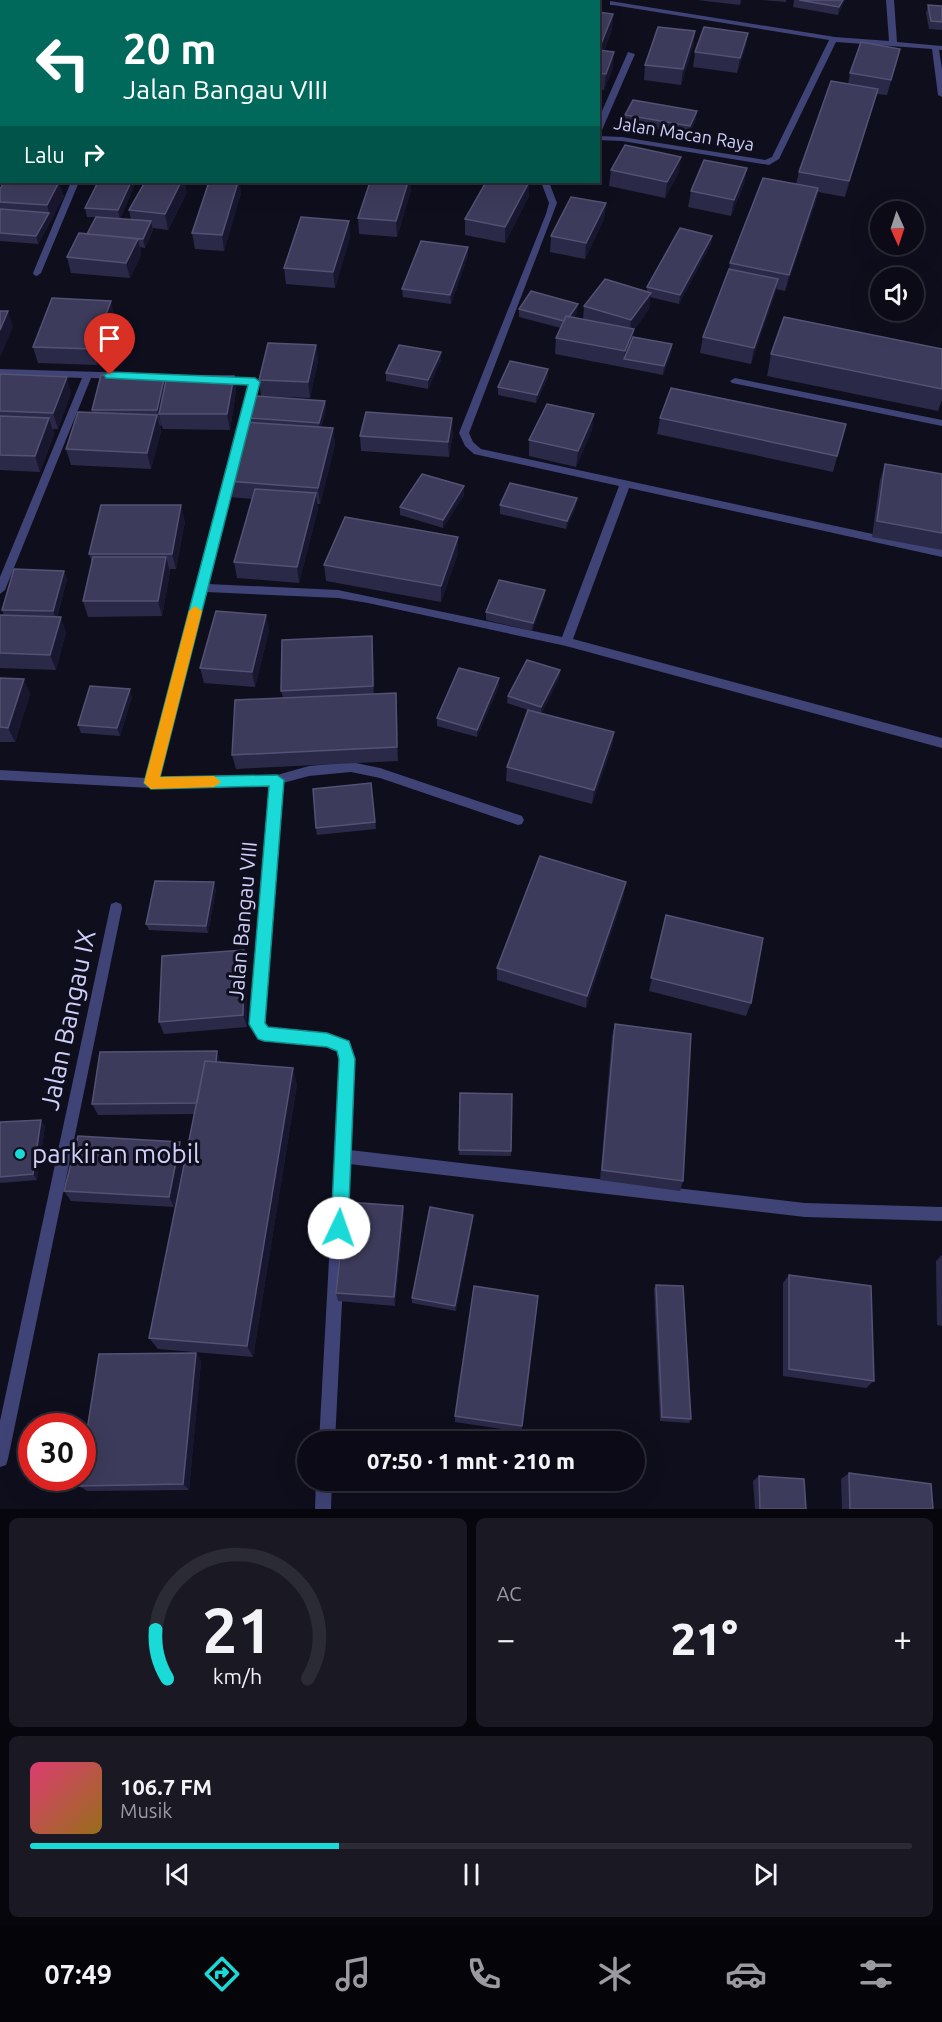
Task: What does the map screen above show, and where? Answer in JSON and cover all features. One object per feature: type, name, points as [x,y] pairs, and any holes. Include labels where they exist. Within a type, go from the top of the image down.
[{"type":"street","points":[[890,0],[893,44]]},
{"type":"street","points":[[613,3],[783,28],[833,39],[938,47],[942,94]]},
{"type":"street","points":[[833,39],[922,46]]},
{"type":"street","name":"Jalan Macan Raya","points":[[600,138],[622,139],[766,163],[775,159],[833,39]]},
{"type":"street","points":[[600,125],[630,54]]},
{"type":"street","points":[[37,273],[75,183]]},
{"type":"street","points":[[545,183],[553,203],[550,214],[464,433],[468,444],[478,452],[942,553]]},
{"type":"street","points":[[0,372],[147,377]]},
{"type":"street","points":[[0,590],[88,374]]},
{"type":"street","points":[[151,783],[255,382],[207,379]]},
{"type":"street","points":[[735,381],[942,423]]},
{"type":"street","points":[[566,642],[625,485]]},
{"type":"street","points":[[201,588],[339,594],[566,642],[942,743]]},
{"type":"street","points":[[0,775],[151,783],[277,780],[334,766],[366,769],[518,820]]},
{"type":"street","name":"Jalan Bangau VIII","points":[[277,780],[257,1024],[264,1034],[327,1040],[344,1046],[347,1059],[344,1156],[328,1431]]},
{"type":"street","name":"Jalan Bangau IX","points":[[0,1459],[116,908]]},
{"type":"street","points":[[344,1156],[805,1210],[942,1214]]},
{"type":"street","points":[[323,1509],[324,1491]]},
{"type":"building","points":[[799,0],[843,0],[839,7]]},
{"type":"building","points":[[928,5],[942,6],[942,22],[931,21]]},
{"type":"building","points":[[600,12],[613,14],[601,44]]},
{"type":"building","points":[[658,27],[695,31],[683,69],[645,65]]},
{"type":"building","points":[[704,27],[748,33],[740,58],[695,52]]},
{"type":"building","points":[[861,42],[900,49],[891,80],[850,73]]},
{"type":"building","points":[[600,50],[614,52],[606,74],[600,73]]},
{"type":"building","points":[[831,81],[878,89],[849,181],[799,172]]},
{"type":"building","points":[[633,100],[697,111],[690,126],[625,115]]},
{"type":"building","points":[[625,145],[681,157],[667,182],[611,170]]},
{"type":"building","points":[[704,160],[747,168],[734,200],[691,191]]},
{"type":"building","points":[[763,178],[818,188],[789,275],[730,263]]},
{"type":"building","points":[[3,183],[58,183],[47,205],[0,202],[0,189]]},
{"type":"building","points":[[98,183],[131,183],[118,210],[85,208]]},
{"type":"building","points":[[144,183],[180,183],[165,214],[129,210]]},
{"type":"building","points":[[209,183],[238,183],[222,235],[192,233]]},
{"type":"building","points":[[370,183],[408,183],[396,221],[358,218]]},
{"type":"building","points":[[485,183],[528,183],[505,227],[465,219]]},
{"type":"building","points":[[571,197],[606,203],[586,243],[551,236]]},
{"type":"building","points":[[0,209],[49,213],[36,236],[0,233]]},
{"type":"building","points":[[96,217],[151,221],[143,239],[87,234]]},
{"type":"building","points":[[301,217],[349,221],[333,272],[284,268]]},
{"type":"building","points":[[680,228],[712,236],[680,295],[647,287]]},
{"type":"building","points":[[79,233],[138,239],[126,263],[67,257]]},
{"type":"building","points":[[421,241],[468,247],[450,295],[402,289]]},
{"type":"building","points":[[729,269],[778,279],[754,348],[703,337]]},
{"type":"building","points":[[605,279],[651,293],[631,320],[584,306]]},
{"type":"building","points":[[531,291],[578,304],[564,321],[519,309]]},
{"type":"building","points":[[52,298],[111,301],[93,349],[33,347]]},
{"type":"building","points":[[0,311],[8,311],[0,330]]},
{"type":"building","points":[[566,316],[634,329],[625,351],[556,338]]},
{"type":"building","points":[[784,317],[942,349],[942,389],[771,354]]},
{"type":"building","points":[[633,337],[672,344],[664,366],[624,359]]},
{"type":"building","points":[[268,343],[316,345],[308,382],[259,380]]},
{"type":"building","points":[[399,345],[441,352],[428,380],[386,373]]},
{"type":"building","points":[[510,361],[548,369],[537,395],[498,387]]},
{"type":"building","points":[[0,374],[67,377],[53,413],[0,411]]},
{"type":"building","points":[[101,375],[165,375],[157,410],[92,410]]},
{"type":"building","points":[[167,376],[234,376],[227,414],[159,414]]},
{"type":"building","points":[[671,388],[846,424],[837,456],[660,418]]},
{"type":"building","points":[[256,396],[325,401],[319,423],[249,418]]},
{"type":"building","points":[[547,404],[594,414],[578,451],[529,440]]},
{"type":"building","points":[[78,412],[157,415],[147,453],[66,449]]},
{"type":"building","points":[[366,412],[452,418],[448,442],[360,436]]},
{"type":"building","points":[[0,416],[49,418],[35,456],[0,455]]},
{"type":"building","points":[[244,422],[333,428],[318,488],[226,481]]},
{"type":"building","points":[[885,464],[942,474],[942,533],[877,521]]},
{"type":"building","points":[[422,474],[464,486],[443,520],[400,507]]},
{"type":"building","points":[[510,483],[577,498],[567,521],[500,505]]},
{"type":"building","points":[[255,489],[316,493],[297,567],[234,562]]},
{"type":"building","points":[[101,505],[181,505],[172,554],[89,554]]},
{"type":"building","points":[[345,517],[458,537],[441,586],[324,565]]},
{"type":"building","points":[[93,557],[166,557],[158,601],[83,601]]},
{"type":"building","points":[[14,569],[64,571],[53,611],[2,610]]},
{"type":"building","points":[[499,580],[545,590],[533,623],[486,612]]},
{"type":"building","points":[[216,611],[266,615],[252,672],[200,668]]},
{"type":"building","points":[[0,615],[61,617],[50,655],[0,653]]},
{"type":"building","points":[[372,636],[373,686],[281,691],[282,640]]},
{"type":"building","points":[[527,660],[560,670],[541,707],[508,696]]},
{"type":"building","points":[[459,668],[499,678],[477,730],[437,718]]},
{"type":"building","points":[[0,678],[24,679],[8,728],[0,727]]},
{"type":"building","points":[[90,686],[130,689],[117,728],[78,725]]},
{"type":"building","points":[[396,693],[397,747],[232,755],[235,700]]},
{"type":"building","points":[[528,710],[614,732],[594,790],[507,767]]},
{"type":"building","points":[[371,783],[375,822],[316,828],[313,789]]},
{"type":"building","points":[[540,856],[626,882],[587,996],[497,968]]},
{"type":"building","points":[[155,881],[214,882],[206,926],[146,924]]},
{"type":"building","points":[[666,915],[763,938],[751,1003],[651,978]]},
{"type":"building","points":[[244,950],[243,1015],[159,1022],[162,956]]},
{"type":"building","points":[[615,1024],[691,1034],[683,1181],[602,1170]]},
{"type":"building","points":[[217,1051],[216,1062],[205,1061],[197,1103],[92,1104],[100,1052]]},
{"type":"building","points":[[205,1061],[293,1068],[247,1346],[149,1338]]},
{"type":"building","points":[[460,1093],[512,1094],[511,1151],[459,1150]]},
{"type":"building","name":"parkiran mobil","points":[[41,1120],[33,1174],[0,1177],[0,1122]]},
{"type":"building","points":[[78,1136],[180,1142],[169,1197],[64,1191]]},
{"type":"building","points":[[346,1202],[403,1206],[394,1297],[336,1293]]},
{"type":"building","points":[[430,1207],[473,1215],[455,1306],[412,1298]]},
{"type":"building","points":[[789,1275],[871,1286],[874,1381],[789,1369]]},
{"type":"building","points":[[656,1285],[683,1286],[691,1419],[662,1417]]},
{"type":"building","points":[[474,1286],[538,1296],[522,1426],[455,1416]]},
{"type":"building","points":[[196,1353],[183,1484],[96,1486],[96,1413],[90,1413],[99,1354]]},
{"type":"building","points":[[849,1473],[931,1484],[933,1509],[850,1509]]},
{"type":"building","points":[[759,1476],[804,1479],[806,1509],[760,1509]]},
{"type":"slow traffic","points":[[195,611],[151,783],[214,782]]},
{"type":"place","name":"parkiran mobil","points":[[20,1154]]},
{"type":"route","points":[[110,375],[255,382],[151,783],[277,780],[257,1024],[264,1034],[327,1040],[344,1046],[347,1059],[339,1228]]}]
